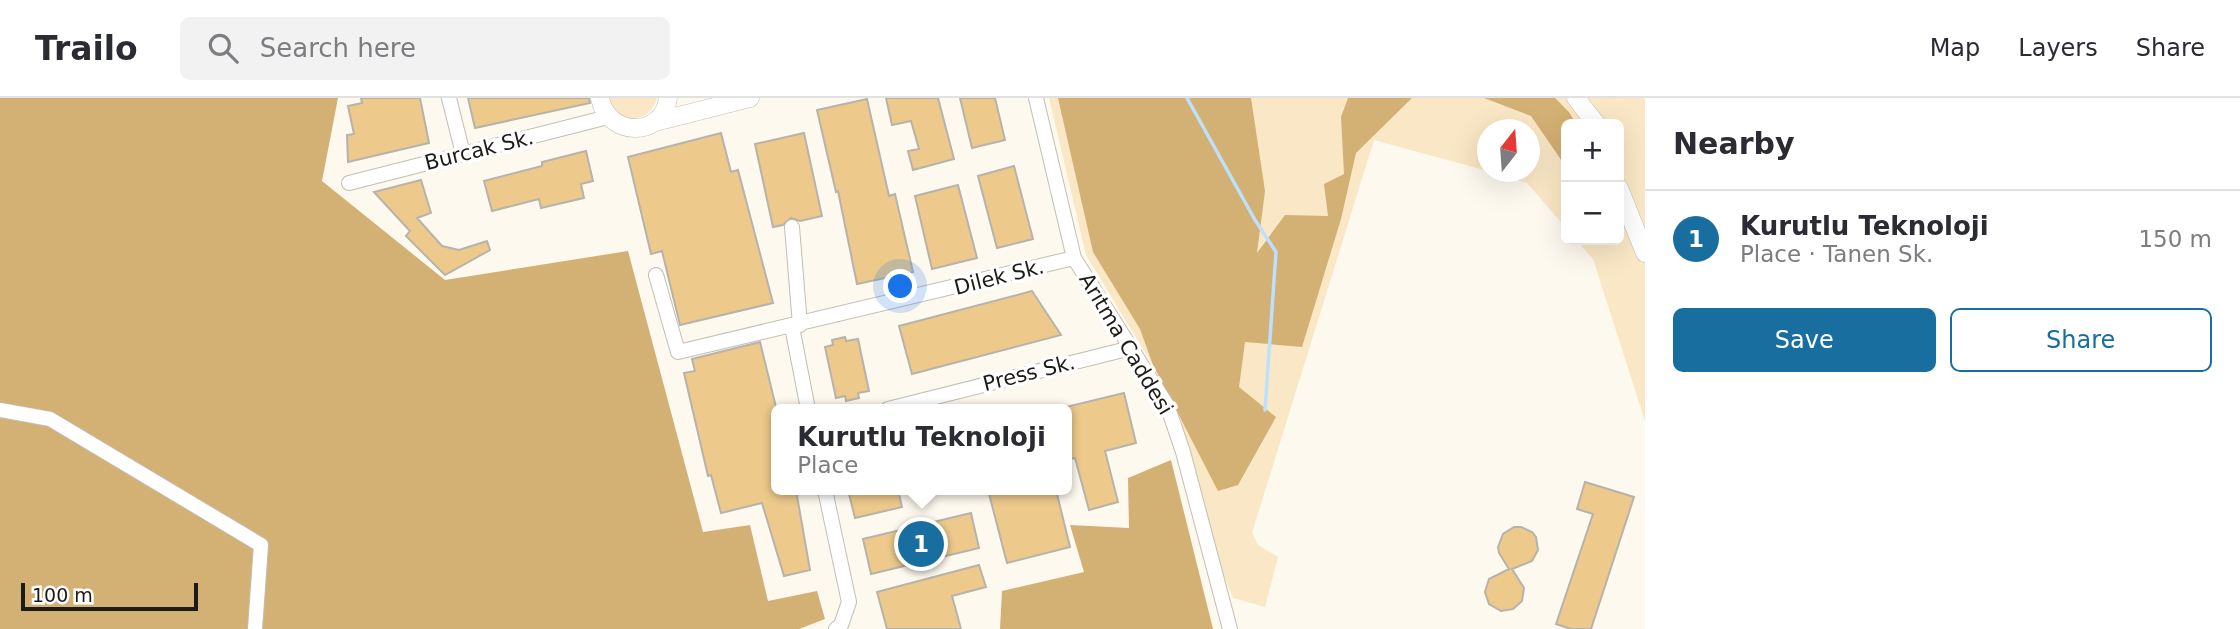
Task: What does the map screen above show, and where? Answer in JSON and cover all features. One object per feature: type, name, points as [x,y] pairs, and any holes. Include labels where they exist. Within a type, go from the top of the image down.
[{"type":"main road","points":[[600,98],[603,110],[616,124],[636,129],[750,98]]},
{"type":"main road","points":[[655,122],[663,113],[668,98]]},
{"type":"main road","points":[[1576,98],[1592,119]]},
{"type":"main road","points":[[1594,98],[1596,119]]},
{"type":"main road","points":[[1624,200],[1645,253]]},
{"type":"street","points":[[449,98],[463,154]]},
{"type":"street","name":"Arıtma Caddesi","points":[[1036,98],[1074,258],[1167,405],[1230,629]]},
{"type":"street","name":"Burcak Sk.","points":[[349,183],[608,117]]},
{"type":"street","points":[[792,227],[796,326],[807,404]]},
{"type":"street","name":"Dilek Sk.","points":[[656,275],[678,352],[1074,258]]},
{"type":"street","name":"Press Sk.","points":[[908,404],[1131,348]]},
{"type":"street","points":[[0,410],[50,419],[261,545],[255,629]]},
{"type":"street","points":[[826,495],[849,601],[841,625],[836,629]]},
{"type":"shaded area","points":[[0,98],[338,98],[322,181],[445,280],[628,251],[703,532],[750,525],[768,601],[817,591],[825,619],[799,629],[0,629]]},
{"type":"shaded area","points":[[608,98],[657,98],[646,114],[629,119],[617,113]]},
{"type":"shaded area","points":[[1049,98],[1645,98],[1645,421],[1593,259],[1580,245],[1624,245],[1624,119],[1561,119],[1561,222],[1523,182],[1540,182],[1540,119],[1477,119],[1477,168],[1374,140],[1252,533],[1258,545],[1278,557],[1265,607],[1233,598],[1216,557],[1177,405],[1086,255]]},
{"type":"shaded area","points":[[1058,98],[1251,98],[1265,191],[1257,253],[1285,215],[1328,216],[1324,184],[1344,174],[1341,117],[1348,98],[1412,98],[1356,153],[1341,219],[1302,347],[1245,342],[1239,387],[1276,417],[1238,485],[1218,491],[1153,365],[1140,329],[1093,252]]},
{"type":"shaded area","points":[[1484,98],[1555,98],[1573,119],[1561,119],[1561,160],[1540,129],[1540,119],[1533,119]]},
{"type":"shaded area","points":[[1171,460],[1213,629],[1000,629],[1002,591],[1084,572],[1070,525],[1129,528],[1128,478]]},
{"type":"building","points":[[361,98],[420,98],[429,143],[348,162],[347,135],[354,134],[348,106],[362,103]]},
{"type":"building","points":[[468,98],[589,98],[590,103],[475,128]]},
{"type":"building","points":[[886,98],[938,98],[954,159],[913,170],[908,151],[919,149],[911,121],[892,125]]},
{"type":"building","points":[[960,98],[995,98],[1005,140],[972,148]]},
{"type":"building","points":[[867,99],[889,196],[895,194],[913,272],[857,284],[838,191],[836,192],[817,110]]},
{"type":"building","points":[[721,133],[731,172],[738,170],[773,303],[680,325],[662,251],[651,254],[628,157]]},
{"type":"building","points":[[804,133],[822,216],[800,221],[791,218],[783,225],[773,227],[755,144]]},
{"type":"building","points":[[586,151],[593,181],[581,184],[584,198],[541,208],[539,199],[492,211],[484,181]]},
{"type":"building","points":[[1014,166],[1033,239],[997,248],[978,176]]},
{"type":"building","points":[[421,180],[431,213],[417,218],[442,246],[459,250],[487,241],[490,250],[445,275],[406,236],[410,231],[374,192]]},
{"type":"building","points":[[958,185],[977,258],[932,269],[915,196]]},
{"type":"building","points":[[1032,291],[1061,335],[912,374],[899,326]]},
{"type":"building","points":[[845,337],[846,341],[858,339],[869,391],[858,393],[859,398],[846,401],[845,396],[836,398],[825,347],[833,345],[832,340]]},
{"type":"building","points":[[760,342],[775,404],[771,404],[771,495],[797,495],[810,570],[784,576],[762,503],[721,513],[711,475],[708,476],[684,373],[695,371],[692,359]]},
{"type":"building","points":[[1124,393],[1136,443],[1105,451],[1118,502],[1089,510],[1075,458],[1072,459],[1072,406]]},
{"type":"building","points":[[1585,482],[1634,497],[1591,629],[1571,629],[1556,624],[1593,514],[1577,509]]},
{"type":"building","points":[[849,495],[899,495],[902,507],[855,518]]},
{"type":"building","points":[[989,495],[1057,495],[1070,547],[1007,563]]},
{"type":"building","points":[[971,513],[979,548],[871,574],[863,539]]},
{"type":"building","points":[[1514,527],[1532,532],[1536,537],[1538,550],[1532,561],[1512,569],[1524,588],[1522,601],[1513,609],[1501,611],[1489,604],[1485,592],[1489,579],[1509,569],[1498,547],[1503,534]]},
{"type":"building","points":[[979,565],[986,587],[952,596],[961,629],[887,629],[877,592]]},
{"type":"waterway","points":[[1187,98],[1255,220],[1276,252],[1265,410]]},
{"type":"place","name":"Kurutlu Teknoloji","points":[[921,544]]}]
